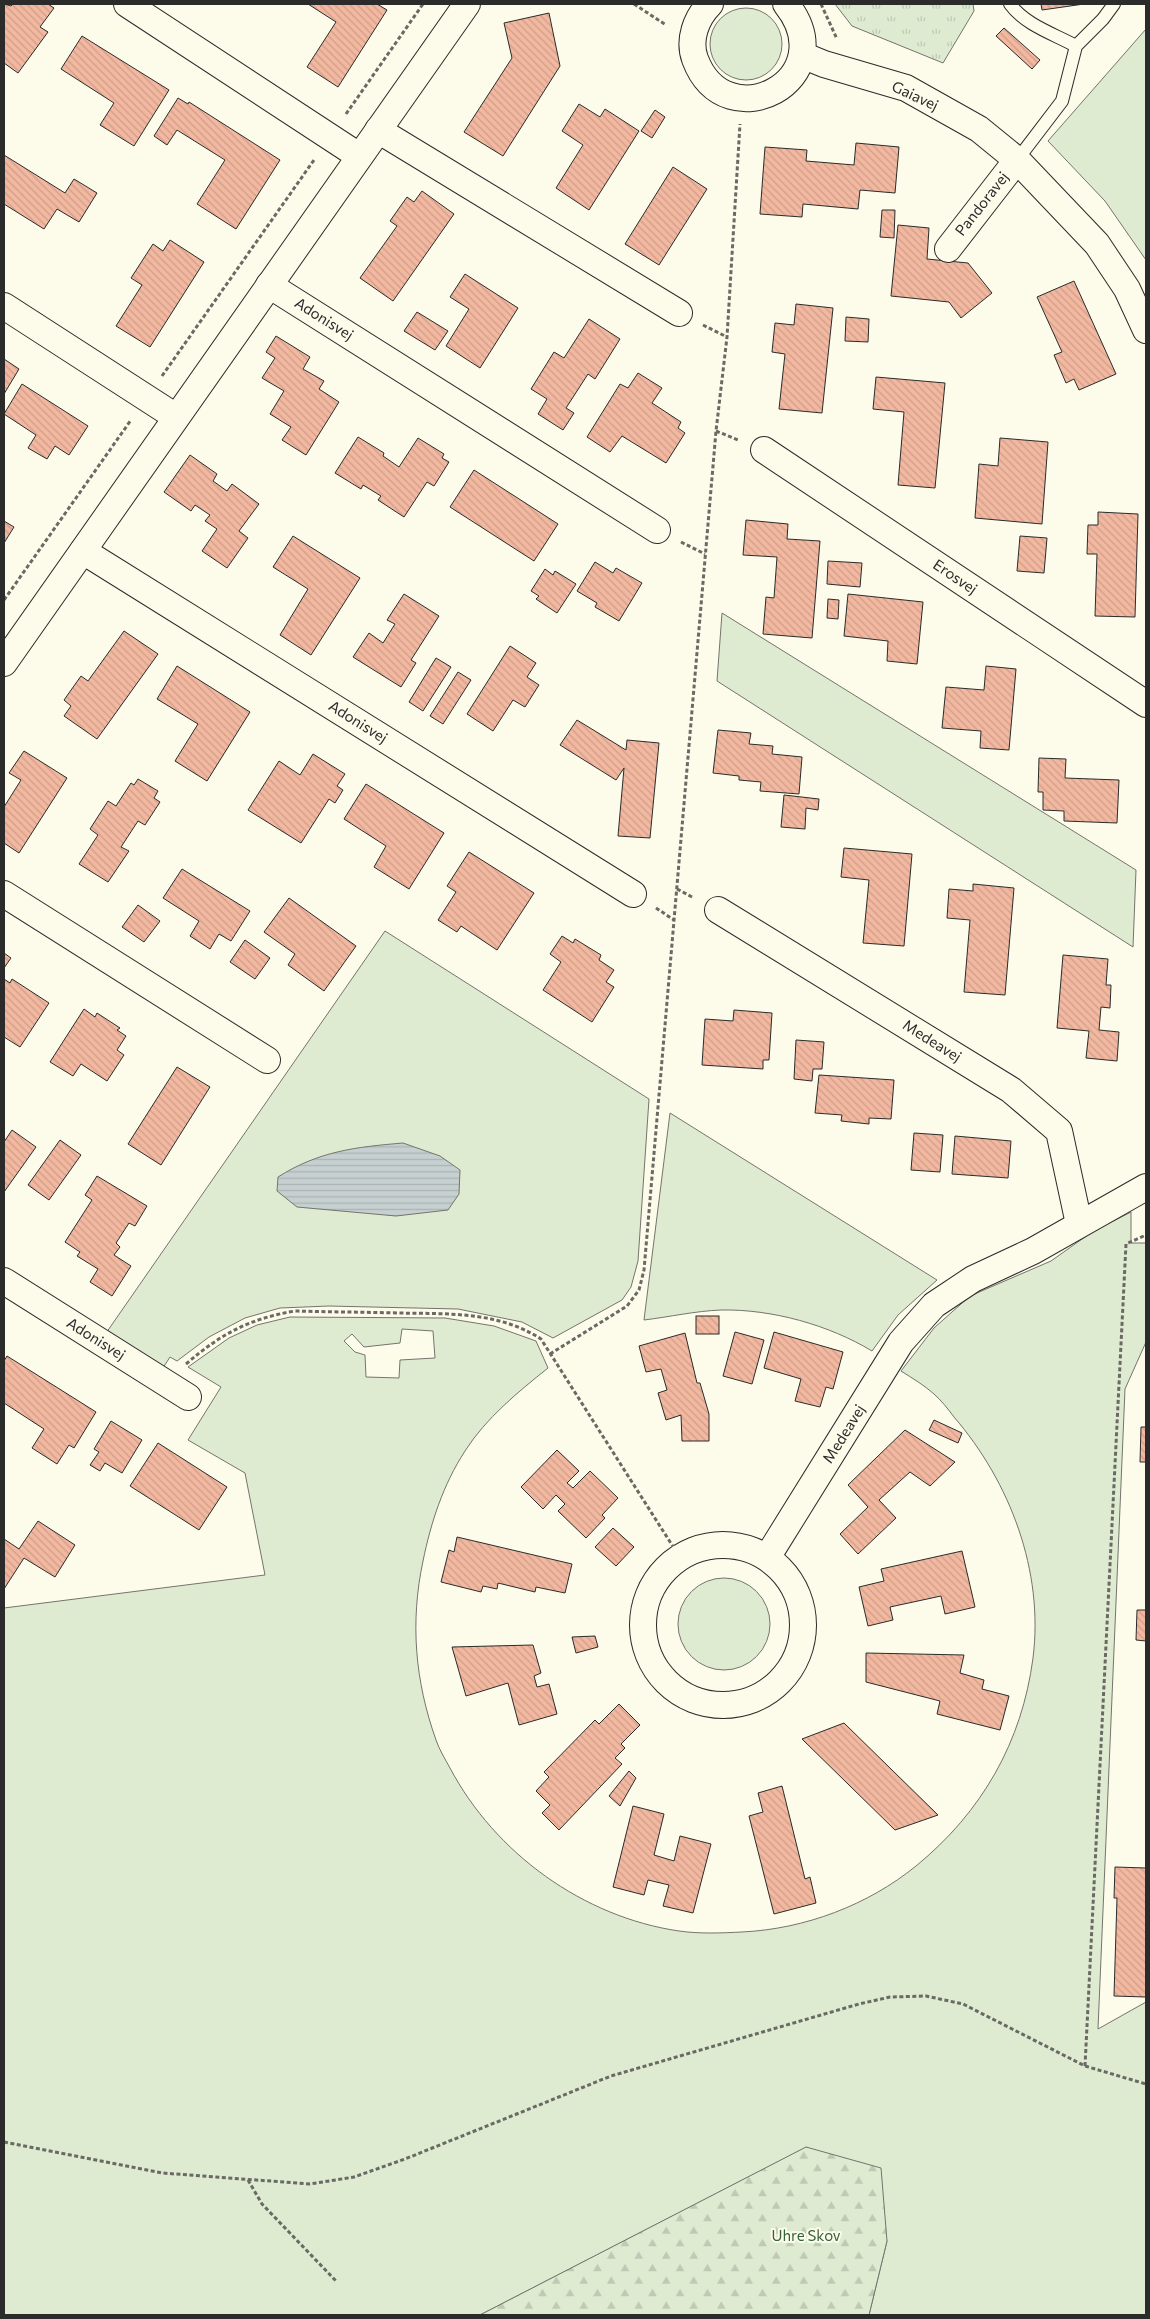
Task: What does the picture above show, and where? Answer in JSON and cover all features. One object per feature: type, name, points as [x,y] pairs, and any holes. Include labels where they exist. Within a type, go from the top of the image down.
[{"type":"street","points":[[127,4],[359,156]]},
{"type":"street","points":[[4,663],[467,4]]},
{"type":"street","points":[[704,6],[693,37],[694,54],[699,71],[710,84],[725,94],[742,99],[758,98],[774,93],[787,83],[796,70],[802,55],[803,36],[797,19],[786,4]]},
{"type":"street","name":"Gaiavej","points":[[802,55],[824,64],[906,88],[979,129],[1017,160],[1097,244],[1127,289],[1146,330]]},
{"type":"street","points":[[378,130],[679,313]]},
{"type":"street","name":"Pandoravej","points":[[948,249],[1017,160]]},
{"type":"street","name":"Adonisvej","points":[[269,285],[657,530]]},
{"type":"street","points":[[4,306],[176,417]]},
{"type":"street","name":"Erosvej","points":[[764,450],[1146,704]]},
{"type":"street","name":"Adonisvej","points":[[83,550],[634,894]]},
{"type":"street","points":[[4,894],[267,1060]]},
{"type":"street","name":"Medeavej","points":[[718,910],[1011,1090],[1059,1131],[1079,1224]]},
{"type":"street","name":"Medeavej","points":[[768,1556],[901,1342],[934,1305],[973,1279],[1033,1251],[1146,1187]]},
{"type":"street","name":"Adonisvej","points":[[4,1281],[181,1392]]},
{"type":"street","points":[[708,1544],[740,1545],[768,1556],[794,1584],[805,1621],[798,1658],[776,1688],[742,1704],[704,1704],[670,1687],[648,1656],[642,1619],[653,1583],[679,1556],[708,1544]]},
{"type":"lane","points":[[1010,4],[1015,11],[1035,25],[1076,46]]},
{"type":"lane","points":[[1017,160],[1062,101],[1076,46],[1103,19],[1114,4]]},
{"type":"path","points":[[4,600],[423,4]]},
{"type":"path","points":[[634,4],[660,23],[693,37]]},
{"type":"path","points":[[550,1354],[627,1306],[639,1290],[644,1270],[716,431],[727,337],[742,99]]},
{"type":"path","points":[[1085,2066],[1126,1244],[1146,1235]]},
{"type":"path","points":[[181,1392],[185,1364],[213,1341],[245,1325],[272,1315],[295,1311],[465,1314],[508,1322],[526,1329],[541,1339],[679,1556]]},
{"type":"path","points":[[4,2142],[162,2173],[310,2184],[354,2177],[405,2159],[611,2076],[859,2004],[890,1997],[926,1996],[963,2004],[1085,2066],[1146,2084]]},
{"type":"path","points":[[248,2180],[262,2204],[336,2281]]},
{"type":"green space","points":[[835,4],[973,4],[974,11],[943,63],[852,26]]},
{"type":"green space","points":[[746,8],[766,14],[776,24],[782,44],[776,64],[766,74],[746,80],[726,74],[716,64],[710,44],[716,24],[726,14]]},
{"type":"green space","points":[[1146,29],[1146,260],[1105,201],[1048,141]]},
{"type":"green space","points":[[722,613],[1136,870],[1133,947],[717,681]]},
{"type":"green space","points":[[385,931],[649,1099],[638,1261],[631,1287],[622,1300],[553,1338],[522,1322],[458,1309],[329,1306],[280,1308],[245,1318],[209,1337],[177,1361],[170,1357],[161,1371],[104,1336]]},
{"type":"green space","points":[[670,1113],[937,1280],[898,1315],[872,1351],[819,1326],[760,1312],[721,1310],[644,1320]]},
{"type":"green space","points":[[1131,1212],[1131,1243],[1146,1243],[1146,1342],[1125,1389],[1098,2029],[1146,2002],[1146,2315],[869,2315],[887,2241],[807,2147],[480,2315],[4,2315],[4,1608],[265,1575],[245,1473],[188,1440],[221,1387],[188,1367],[229,1338],[257,1325],[290,1317],[445,1318],[494,1326],[536,1341],[548,1368],[514,1396],[473,1439],[457,1464],[444,1490],[426,1546],[417,1606],[417,1651],[423,1696],[437,1743],[469,1799],[491,1827],[517,1853],[545,1876],[576,1896],[609,1912],[643,1923],[679,1931],[719,1933],[766,1930],[812,1920],[835,1912],[877,1892],[916,1866],[961,1823],[979,1799],[1009,1746],[1028,1689],[1033,1658],[1035,1625],[1028,1561],[1019,1529],[1007,1499],[992,1470],[974,1442],[937,1396],[901,1371],[934,1328],[970,1296],[1051,1261],[1092,1232]],"holes":[[[402,1329],[433,1331],[435,1358],[400,1360],[399,1378],[366,1377],[365,1355],[355,1352],[344,1341],[352,1334],[364,1347],[400,1343]]]},
{"type":"green space","points":[[724,1578],[742,1581],[757,1591],[767,1606],[770,1624],[767,1642],[757,1657],[742,1667],[724,1670],[706,1667],[691,1657],[681,1642],[678,1624],[681,1606],[691,1591],[706,1581]]},
{"type":"green space","name":"Uhre Skov","points":[[806,2147],[881,2168],[887,2241],[869,2315],[480,2315]]},
{"type":"shaded area","points":[[403,1143],[440,1156],[460,1170],[459,1194],[448,1210],[396,1216],[297,1207],[277,1191],[278,1177],[308,1161],[338,1152],[369,1146]]},
{"type":"building","points":[[4,4],[11,6],[13,4],[48,4],[54,8],[40,27],[48,32],[18,73],[4,63]]},
{"type":"building","points":[[308,4],[377,4],[387,10],[338,87],[307,67],[336,22]]},
{"type":"building","points":[[1041,4],[1084,4],[1042,10]]},
{"type":"building","points":[[549,13],[560,66],[503,156],[464,132],[512,58],[504,23]]},
{"type":"building","points":[[1004,28],[1040,60],[1032,69],[996,36]]},
{"type":"building","points":[[82,36],[169,90],[134,146],[100,125],[114,103],[61,69]]},
{"type":"building","points":[[178,98],[188,104],[189,102],[280,160],[236,229],[197,204],[225,160],[177,130],[167,145],[154,136]]},
{"type":"building","points":[[579,104],[600,117],[605,109],[639,131],[589,210],[556,188],[583,145],[562,131]]},
{"type":"building","points":[[655,110],[665,117],[652,138],[641,131]]},
{"type":"building","points":[[856,143],[899,147],[895,193],[860,190],[858,209],[803,204],[802,217],[760,214],[765,147],[807,150],[806,161],[854,165]]},
{"type":"building","points":[[4,155],[65,193],[74,179],[97,193],[79,222],[57,209],[44,229],[4,204]]},
{"type":"building","points":[[673,167],[707,189],[659,265],[625,244]]},
{"type":"building","points":[[422,191],[454,214],[393,301],[360,278],[397,226],[390,221],[407,197],[414,202]]},
{"type":"building","points":[[882,210],[895,210],[894,238],[880,237]]},
{"type":"building","points":[[898,225],[929,228],[927,259],[968,263],[992,293],[961,318],[949,302],[891,296]]},
{"type":"building","points":[[170,240],[204,262],[150,347],[116,326],[142,285],[131,278],[153,244],[163,251]]},
{"type":"building","points":[[465,274],[518,308],[480,368],[446,346],[469,309],[450,297]]},
{"type":"building","points":[[1074,281],[1116,374],[1079,390],[1074,379],[1066,383],[1054,355],[1062,352],[1037,297]]},
{"type":"building","points":[[796,304],[833,308],[822,413],[779,409],[785,354],[772,352],[775,323],[794,325]]},
{"type":"building","points":[[417,312],[448,331],[435,350],[404,331]]},
{"type":"building","points":[[846,317],[869,319],[868,342],[845,341]]},
{"type":"building","points":[[589,319],[620,339],[595,379],[588,374],[566,408],[574,413],[563,430],[538,414],[547,399],[531,389],[554,352],[564,358]]},
{"type":"building","points":[[276,336],[310,357],[303,369],[324,381],[319,389],[339,402],[306,455],[282,440],[291,427],[270,414],[284,391],[262,378],[275,358],[266,352]]},
{"type":"building","points":[[4,359],[19,369],[4,394]]},
{"type":"building","points":[[638,373],[662,388],[652,403],[681,422],[678,428],[685,433],[666,463],[622,436],[610,452],[587,437],[620,384],[628,388]]},
{"type":"building","points":[[876,377],[945,383],[935,488],[898,485],[904,412],[873,409]]},
{"type":"building","points":[[22,384],[88,426],[69,455],[55,446],[47,459],[28,448],[36,435],[4,414]]},
{"type":"building","points":[[358,437],[384,453],[383,456],[399,467],[418,438],[444,454],[442,458],[449,462],[434,486],[427,482],[404,517],[378,500],[381,496],[363,485],[361,489],[335,473]]},
{"type":"building","points":[[1000,438],[1048,442],[1042,524],[975,518],[979,464],[998,466]]},
{"type":"building","points":[[190,455],[217,474],[213,481],[227,491],[232,484],[259,504],[239,531],[248,538],[227,568],[202,551],[217,529],[205,521],[210,515],[195,505],[191,511],[164,492]]},
{"type":"building","points":[[474,470],[558,524],[534,561],[450,507]]},
{"type":"building","points":[[1098,512],[1138,514],[1135,617],[1095,616],[1097,554],[1087,554],[1088,525],[1098,525]]},
{"type":"building","points":[[746,520],[788,524],[787,539],[820,541],[812,638],[763,634],[766,597],[774,598],[777,557],[743,555]]},
{"type":"building","points":[[4,521],[14,527],[4,543]]},
{"type":"building","points":[[293,536],[360,578],[311,655],[280,635],[308,589],[273,567]]},
{"type":"building","points":[[1020,536],[1047,538],[1044,573],[1017,571]]},
{"type":"building","points":[[828,561],[862,563],[860,587],[827,584]]},
{"type":"building","points":[[595,562],[613,573],[616,568],[642,583],[619,621],[595,607],[597,603],[577,591]]},
{"type":"building","points":[[545,569],[553,575],[555,571],[576,584],[557,613],[536,599],[539,596],[531,591]]},
{"type":"building","points":[[404,594],[439,616],[411,660],[416,663],[401,687],[353,657],[369,633],[383,643],[395,624],[387,620]]},
{"type":"building","points":[[848,594],[923,602],[917,664],[887,661],[888,641],[844,636]]},
{"type":"building","points":[[828,599],[839,600],[838,619],[827,618]]},
{"type":"building","points":[[124,631],[158,654],[97,739],[64,716],[71,706],[64,700],[81,676],[88,681]]},
{"type":"building","points":[[510,646],[536,663],[527,677],[539,685],[525,707],[513,700],[493,731],[467,714]]},
{"type":"building","points":[[436,658],[451,667],[423,711],[409,702]]},
{"type":"building","points":[[177,666],[250,712],[207,781],[175,761],[198,724],[157,699]]},
{"type":"building","points":[[986,666],[1016,669],[1009,750],[980,748],[981,731],[942,728],[946,687],[984,690]]},
{"type":"building","points":[[458,672],[471,680],[443,724],[430,716]]},
{"type":"building","points":[[577,720],[626,750],[627,740],[659,743],[650,838],[618,836],[624,768],[616,780],[560,745]]},
{"type":"building","points":[[718,730],[751,733],[749,744],[773,746],[772,754],[802,757],[799,794],[760,791],[761,782],[739,780],[739,776],[713,773]]},
{"type":"building","points":[[24,751],[67,778],[19,853],[4,843],[4,807],[21,780],[9,773]]},
{"type":"building","points":[[313,754],[345,774],[337,786],[343,790],[335,803],[329,799],[301,843],[248,810],[279,761],[300,775]]},
{"type":"building","points":[[1039,758],[1066,759],[1065,778],[1119,780],[1117,823],[1064,821],[1064,811],[1043,810],[1043,792],[1038,792]]},
{"type":"building","points":[[138,779],[158,791],[154,798],[160,802],[145,825],[138,821],[121,847],[129,851],[108,882],[79,864],[98,835],[90,829],[108,801],[116,806],[131,783],[134,785]]},
{"type":"building","points":[[366,784],[444,833],[409,889],[374,867],[386,846],[344,819]]},
{"type":"building","points":[[784,795],[819,799],[818,810],[806,808],[805,829],[781,827]]},
{"type":"building","points":[[844,848],[912,854],[904,946],[863,943],[869,880],[841,877]]},
{"type":"building","points":[[469,852],[534,893],[497,950],[461,926],[457,932],[438,920],[456,892],[447,886]]},
{"type":"building","points":[[182,869],[250,911],[231,941],[219,934],[210,949],[190,936],[199,921],[163,898]]},
{"type":"building","points":[[973,884],[1014,888],[1005,995],[964,992],[970,920],[947,918],[949,889],[973,891]]},
{"type":"building","points":[[289,898],[356,946],[324,991],[288,965],[295,954],[264,932]]},
{"type":"building","points":[[138,905],[160,921],[144,942],[122,927]]},
{"type":"building","points":[[562,936],[573,943],[575,939],[601,955],[599,960],[614,970],[606,982],[614,987],[592,1022],[543,990],[561,962],[550,954]]},
{"type":"building","points":[[245,940],[270,958],[255,979],[230,962]]},
{"type":"building","points":[[4,953],[11,958],[4,968]]},
{"type":"building","points":[[1063,955],[1108,959],[1106,985],[1111,985],[1110,1008],[1101,1007],[1099,1030],[1119,1032],[1117,1061],[1086,1058],[1089,1031],[1057,1028]]},
{"type":"building","points":[[4,979],[10,983],[12,979],[49,1003],[20,1047],[4,1037]]},
{"type":"building","points":[[84,1009],[95,1017],[97,1013],[120,1028],[117,1030],[126,1036],[117,1050],[124,1055],[107,1081],[81,1064],[73,1076],[50,1062]]},
{"type":"building","points":[[734,1010],[772,1013],[769,1060],[763,1060],[763,1069],[702,1065],[705,1019],[733,1021]]},
{"type":"building","points":[[796,1040],[824,1042],[822,1069],[813,1069],[812,1081],[794,1079]]},
{"type":"building","points":[[177,1067],[210,1087],[161,1165],[128,1144]]},
{"type":"building","points":[[819,1075],[894,1080],[891,1119],[869,1118],[869,1124],[841,1121],[842,1115],[815,1113]]},
{"type":"building","points":[[12,1130],[36,1147],[4,1192],[4,1142]]},
{"type":"building","points":[[914,1133],[943,1135],[940,1172],[911,1170]]},
{"type":"building","points":[[955,1136],[1011,1141],[1008,1178],[952,1174]]},
{"type":"building","points":[[60,1140],[81,1155],[49,1200],[28,1185]]},
{"type":"building","points":[[97,1176],[147,1206],[135,1226],[129,1223],[116,1243],[120,1247],[114,1255],[131,1266],[112,1296],[90,1282],[98,1269],[77,1256],[80,1252],[65,1242],[92,1200],[85,1195]]},
{"type":"building","points":[[696,1316],[719,1316],[719,1334],[696,1334]]},
{"type":"building","points":[[735,1332],[764,1340],[752,1384],[723,1376]]},
{"type":"building","points":[[774,1332],[843,1352],[833,1389],[826,1387],[820,1407],[795,1401],[801,1379],[764,1368]]},
{"type":"building","points":[[685,1333],[697,1383],[700,1383],[709,1414],[709,1441],[682,1441],[681,1415],[666,1420],[658,1393],[667,1390],[661,1369],[646,1372],[639,1346]]},
{"type":"building","points":[[7,1356],[96,1412],[74,1448],[69,1445],[57,1464],[32,1448],[44,1429],[4,1403],[4,1361]]},
{"type":"building","points":[[934,1420],[962,1433],[958,1443],[929,1430]]},
{"type":"building","points":[[111,1421],[142,1440],[122,1473],[105,1463],[100,1471],[90,1465],[99,1452],[94,1449]]},
{"type":"building","points":[[1141,1427],[1146,1427],[1146,1462],[1140,1462]]},
{"type":"building","points":[[905,1430],[955,1462],[930,1486],[910,1472],[879,1500],[896,1518],[858,1554],[840,1534],[868,1507],[848,1485]]},
{"type":"building","points":[[158,1443],[227,1487],[199,1530],[130,1486]]},
{"type":"building","points":[[557,1450],[579,1471],[567,1483],[573,1488],[590,1471],[618,1498],[602,1515],[605,1518],[586,1538],[558,1511],[565,1504],[556,1495],[543,1509],[521,1487]]},
{"type":"building","points":[[38,1521],[75,1545],[55,1577],[24,1558],[4,1589],[4,1539],[19,1549]]},
{"type":"building","points":[[613,1528],[634,1547],[616,1566],[595,1547]]},
{"type":"building","points":[[457,1537],[572,1564],[565,1593],[536,1587],[535,1592],[498,1583],[497,1589],[483,1586],[481,1592],[441,1582],[449,1550],[454,1552]]},
{"type":"building","points":[[962,1551],[975,1607],[945,1614],[941,1596],[890,1607],[893,1620],[868,1626],[859,1587],[884,1581],[881,1569]]},
{"type":"building","points":[[1137,1610],[1146,1610],[1146,1641],[1136,1640]]},
{"type":"building","points":[[595,1636],[598,1647],[576,1653],[572,1637]]},
{"type":"building","points":[[533,1645],[541,1673],[534,1676],[537,1687],[549,1684],[557,1714],[519,1725],[508,1683],[466,1696],[452,1647]]},
{"type":"building","points":[[866,1653],[964,1655],[960,1673],[984,1680],[982,1689],[1009,1696],[1000,1730],[937,1714],[940,1701],[866,1682]]},
{"type":"building","points":[[619,1704],[640,1725],[621,1744],[625,1748],[615,1758],[622,1764],[559,1830],[542,1813],[550,1805],[536,1791],[549,1777],[544,1772],[595,1720],[599,1724]]},
{"type":"building","points":[[844,1723],[938,1815],[895,1830],[802,1739]]},
{"type":"building","points":[[629,1771],[636,1778],[620,1806],[609,1796]]},
{"type":"building","points":[[782,1786],[805,1879],[810,1877],[816,1903],[774,1914],[749,1816],[763,1812],[758,1793]]},
{"type":"building","points":[[633,1806],[664,1814],[654,1855],[674,1861],[680,1836],[711,1844],[693,1913],[663,1906],[669,1885],[648,1880],[644,1895],[613,1887]]},
{"type":"building","points":[[1115,1867],[1146,1868],[1146,1997],[1114,1996],[1117,1898],[1114,1898]]}]
